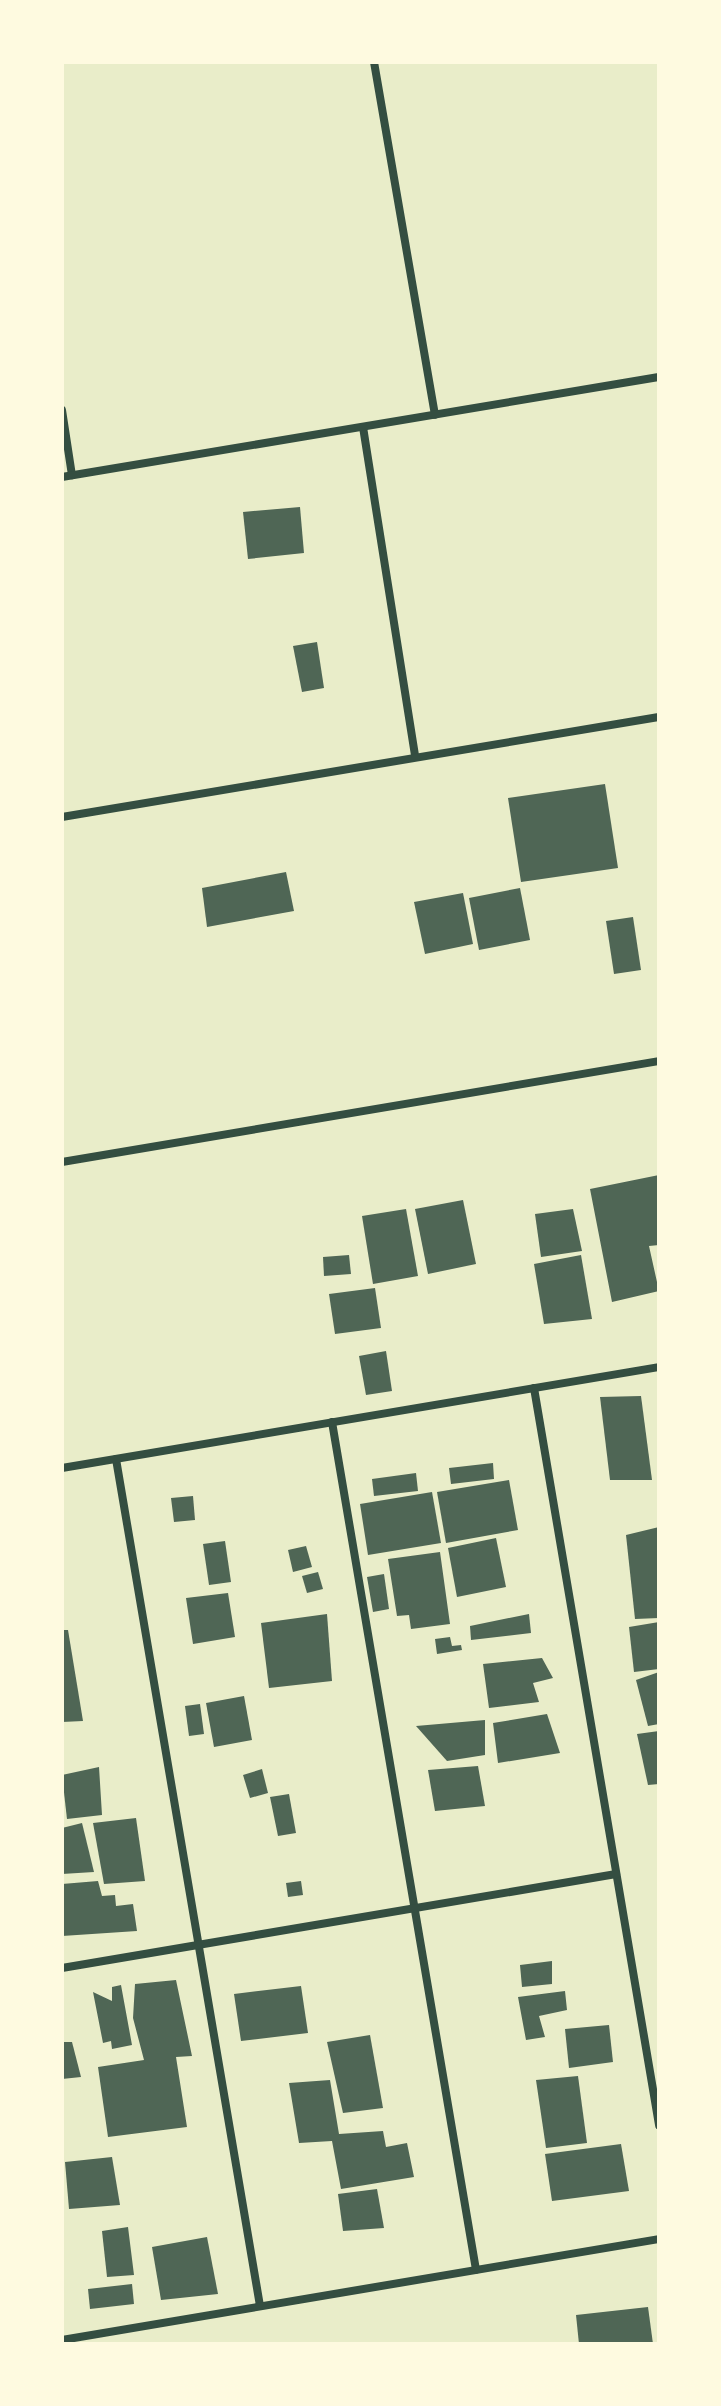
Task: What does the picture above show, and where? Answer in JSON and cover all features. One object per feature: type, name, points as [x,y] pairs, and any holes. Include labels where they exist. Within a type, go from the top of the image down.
[{"type":"street","points":[[374,62],[435,415]]},
{"type":"street","points":[[62,477],[659,377]]},
{"type":"street","points":[[62,410],[72,475]]},
{"type":"street","points":[[363,427],[415,757]]},
{"type":"street","points":[[62,817],[659,717]]},
{"type":"street","points":[[62,1162],[659,1061]]},
{"type":"street","points":[[62,1468],[659,1367]]},
{"type":"street","points":[[534,1388],[659,2125]]},
{"type":"street","points":[[332,1422],[476,2270]]},
{"type":"street","points":[[116,1459],[260,2306]]},
{"type":"street","points":[[62,1968],[616,1874]]},
{"type":"street","points":[[62,2340],[659,2239]]},
{"type":"building","points":[[300,507],[304,553],[248,559],[243,512]]},
{"type":"building","points":[[317,642],[324,688],[302,692],[293,646]]},
{"type":"building","points":[[605,784],[618,868],[521,882],[508,798]]},
{"type":"building","points":[[286,872],[294,911],[207,927],[202,888]]},
{"type":"building","points":[[520,888],[530,940],[479,950],[469,898]]},
{"type":"building","points":[[463,893],[473,944],[425,954],[414,902]]},
{"type":"building","points":[[633,917],[641,970],[614,974],[606,921]]},
{"type":"building","points":[[659,1175],[659,1245],[649,1246],[659,1291],[612,1302],[590,1189]]},
{"type":"building","points":[[463,1200],[476,1264],[428,1274],[415,1209]]},
{"type":"building","points":[[406,1209],[418,1276],[373,1284],[362,1216]]},
{"type":"building","points":[[573,1209],[582,1251],[541,1257],[535,1214]]},
{"type":"building","points":[[349,1255],[351,1274],[324,1276],[323,1257]]},
{"type":"building","points":[[581,1255],[592,1319],[544,1324],[534,1264]]},
{"type":"building","points":[[375,1288],[381,1328],[335,1334],[329,1294]]},
{"type":"building","points":[[386,1351],[392,1391],[366,1395],[359,1356]]},
{"type":"building","points":[[641,1396],[652,1480],[610,1480],[600,1397]]},
{"type":"building","points":[[493,1463],[494,1479],[451,1484],[449,1468]]},
{"type":"building","points":[[416,1473],[418,1491],[374,1496],[372,1479]]},
{"type":"building","points":[[509,1480],[518,1530],[446,1543],[437,1492]]},
{"type":"building","points":[[432,1492],[441,1543],[368,1555],[360,1504]]},
{"type":"building","points":[[193,1496],[195,1520],[174,1522],[171,1498]]},
{"type":"building","points":[[659,1527],[659,1618],[635,1619],[626,1535]]},
{"type":"building","points":[[496,1538],[506,1587],[457,1597],[448,1548]]},
{"type":"building","points":[[225,1541],[231,1582],[209,1585],[203,1544]]},
{"type":"building","points":[[306,1546],[312,1567],[293,1572],[288,1550]]},
{"type":"building","points":[[440,1552],[450,1624],[411,1629],[409,1615],[397,1616],[388,1559]]},
{"type":"building","points":[[318,1572],[323,1589],[307,1593],[302,1576]]},
{"type":"building","points":[[384,1574],[389,1609],[373,1612],[367,1577]]},
{"type":"building","points":[[228,1593],[235,1637],[193,1644],[186,1598]]},
{"type":"building","points":[[327,1614],[332,1681],[269,1688],[261,1623]]},
{"type":"building","points":[[529,1614],[531,1633],[471,1640],[470,1626]]},
{"type":"building","points":[[659,1622],[659,1669],[634,1672],[629,1627]]},
{"type":"building","points":[[62,1630],[68,1630],[83,1721],[62,1722]]},
{"type":"building","points":[[450,1637],[452,1646],[461,1645],[462,1650],[437,1654],[435,1639]]},
{"type":"building","points":[[542,1658],[553,1678],[533,1683],[539,1702],[489,1708],[483,1664]]},
{"type":"building","points":[[659,1672],[659,1724],[648,1726],[636,1680]]},
{"type":"building","points":[[244,1696],[252,1740],[214,1747],[206,1703]]},
{"type":"building","points":[[200,1704],[204,1734],[189,1736],[185,1706]]},
{"type":"building","points":[[547,1714],[560,1753],[498,1763],[493,1723]]},
{"type":"building","points":[[485,1720],[485,1755],[447,1761],[416,1726]]},
{"type":"building","points":[[659,1731],[659,1784],[648,1785],[637,1734]]},
{"type":"building","points":[[478,1766],[485,1806],[435,1811],[428,1770]]},
{"type":"building","points":[[99,1767],[102,1815],[67,1819],[62,1775]]},
{"type":"building","points":[[262,1769],[268,1793],[250,1798],[243,1775]]},
{"type":"building","points":[[289,1794],[296,1833],[278,1836],[270,1797]]},
{"type":"building","points":[[136,1818],[145,1881],[104,1884],[93,1823]]},
{"type":"building","points":[[82,1823],[94,1872],[62,1874],[62,1828]]},
{"type":"building","points":[[98,1881],[102,1896],[115,1895],[116,1906],[133,1904],[137,1931],[62,1936],[62,1884]]},
{"type":"building","points":[[301,1881],[303,1895],[288,1897],[286,1883]]},
{"type":"building","points":[[552,1961],[552,1984],[522,1987],[520,1965]]},
{"type":"building","points":[[176,1980],[192,2056],[176,2057],[187,2127],[108,2137],[98,2067],[144,2060],[133,2018],[135,1984]]},
{"type":"building","points":[[121,1985],[132,2045],[112,2049],[111,2041],[103,2043],[93,1992],[112,2001],[112,1987]]},
{"type":"building","points":[[301,1986],[308,2033],[241,2041],[234,1994]]},
{"type":"building","points":[[565,1991],[567,2010],[539,2016],[545,2037],[526,2040],[518,1997]]},
{"type":"building","points":[[609,2025],[613,2062],[569,2068],[565,2029]]},
{"type":"building","points":[[370,2035],[383,2108],[343,2113],[327,2042]]},
{"type":"building","points":[[62,2042],[72,2042],[81,2077],[62,2079]]},
{"type":"building","points":[[578,2076],[587,2143],[546,2148],[536,2080]]},
{"type":"building","points":[[330,2080],[339,2134],[383,2131],[386,2147],[407,2143],[414,2177],[341,2189],[332,2141],[299,2143],[289,2083]]},
{"type":"building","points":[[621,2144],[629,2191],[552,2201],[545,2154]]},
{"type":"building","points":[[112,2157],[120,2205],[69,2209],[65,2162]]},
{"type":"building","points":[[377,2189],[384,2228],[343,2231],[338,2194]]},
{"type":"building","points":[[128,2227],[134,2275],[107,2277],[102,2231]]},
{"type":"building","points":[[207,2237],[218,2294],[161,2300],[152,2247]]},
{"type":"building","points":[[132,2284],[134,2304],[90,2309],[88,2289]]},
{"type":"building","points":[[648,2307],[653,2344],[579,2344],[576,2315]]}]
